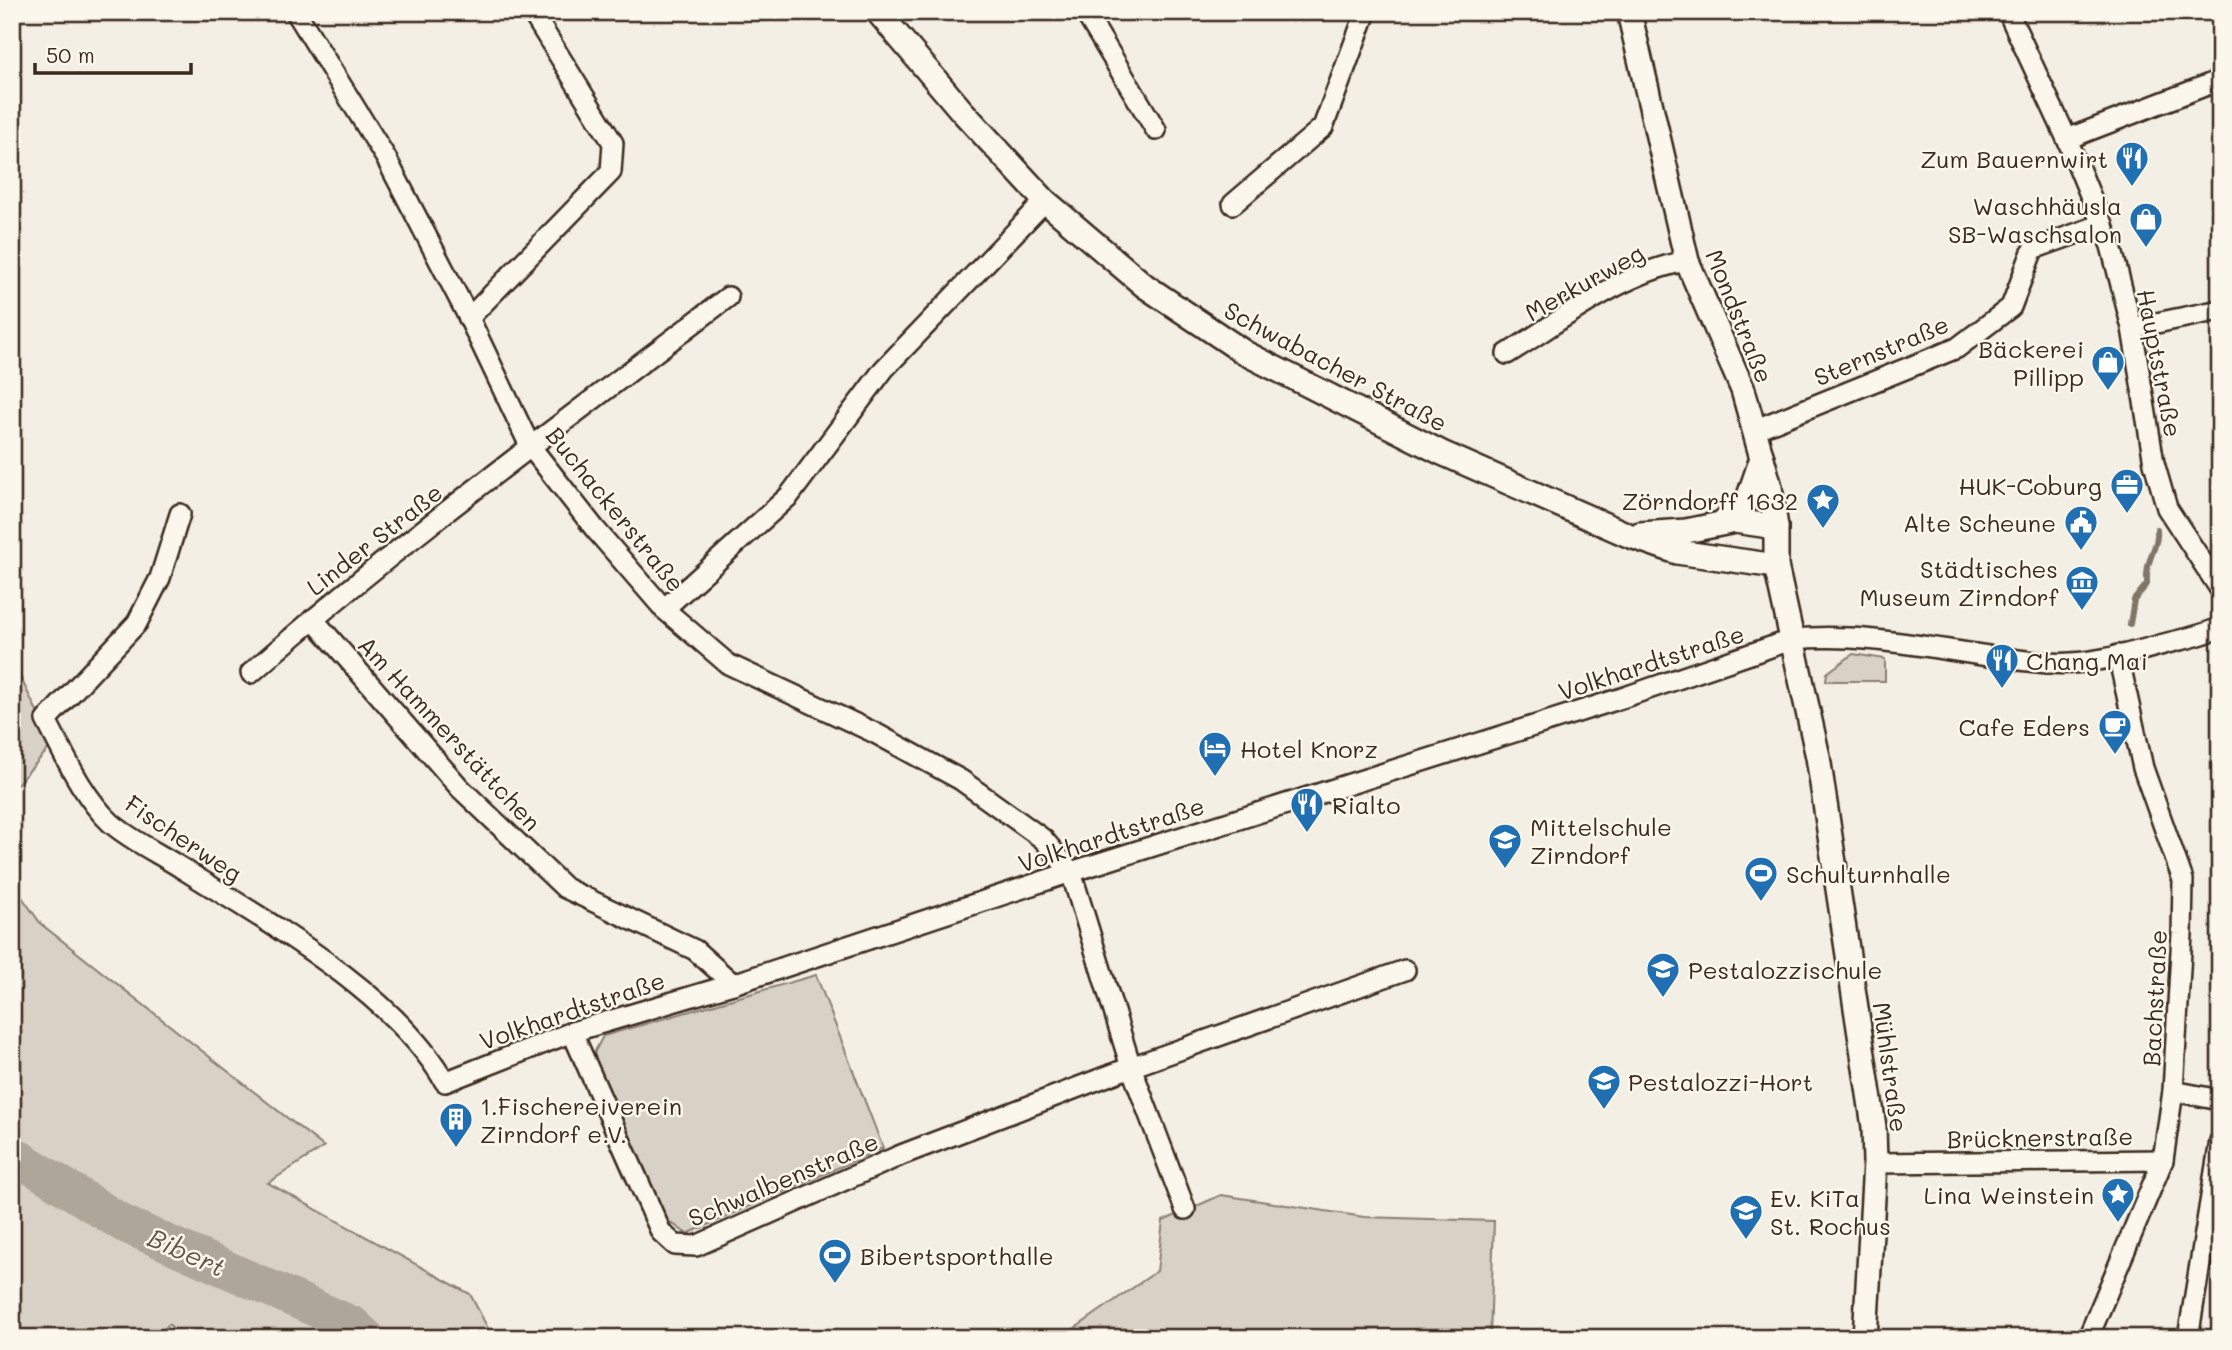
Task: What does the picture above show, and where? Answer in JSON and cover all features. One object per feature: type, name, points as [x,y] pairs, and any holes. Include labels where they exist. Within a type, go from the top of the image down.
[{"type":"street","name":"Buchackerstraße","points":[[296,12],[386,158],[469,318],[530,446],[595,529],[664,609],[728,664],[875,733],[961,780],[1043,839],[1071,872]]},
{"type":"street","points":[[469,318],[611,172],[613,143],[532,12]]},
{"type":"street","name":"Schwabacher Straße","points":[[878,12],[961,110],[1045,201],[1145,286],[1245,352],[1442,453],[1628,535],[1677,552],[1776,566]]},
{"type":"street","points":[[1085,12],[1156,130]]},
{"type":"street","points":[[1233,204],[1323,127],[1366,12]]},
{"type":"street","name":"Mondstraße","points":[[1629,12],[1687,261],[1743,390],[1755,430],[1776,527],[1776,566],[1794,639]]},
{"type":"street","name":"Hauptstraße","points":[[2008,12],[2103,224],[2132,328],[2154,463],[2167,508],[2220,589]]},
{"type":"street","points":[[2067,139],[2220,80]]},
{"type":"street","points":[[664,609],[789,496],[884,369],[1045,201]]},
{"type":"street","name":"Sternstraße","points":[[1755,430],[1957,348],[2011,307],[2033,249],[2103,224]]},
{"type":"street","name":"Merkurweg","points":[[1507,354],[1615,287],[1668,264],[1687,261]]},
{"type":"street","name":"Linder Straße","points":[[251,673],[313,619],[530,446],[728,297]]},
{"type":"street","points":[[2132,328],[2220,310]]},
{"type":"street","points":[[1723,522],[1748,499],[1762,457]]},
{"type":"street","name":"Fischerweg","points":[[180,514],[160,578],[137,623],[46,720],[80,782],[111,822],[295,940],[359,989],[432,1058],[445,1082]]},
{"type":"street","name":"Schwabacher Straße","points":[[1628,535],[1686,531],[1723,522],[1776,527]]},
{"type":"street","name":"Am Hammerstättchen","points":[[313,619],[460,788],[565,888],[695,950],[733,984]]},
{"type":"street","name":"Volkhardtstraße","points":[[445,1082],[572,1032],[733,984],[1071,872],[1622,698],[1794,639],[1821,637],[1919,646],[2051,664],[2118,655],[2220,627]]},
{"type":"street","name":"Mühlstraße","points":[[1794,639],[1840,887],[1874,1127],[1875,1163],[1865,1338]]},
{"type":"street","name":"Bachstraße","points":[[2088,1338],[2163,1160],[2173,1091],[2183,880],[2143,768],[2118,655]]},
{"type":"street","points":[[1071,872],[1131,1067],[1185,1209]]},
{"type":"street","name":"Schwalbenstraße","points":[[572,1032],[662,1232],[675,1245],[696,1246],[901,1155],[1131,1067],[1405,970]]},
{"type":"street","points":[[2173,1091],[2220,1100]]},
{"type":"street","points":[[2188,1338],[2220,1141]]},
{"type":"street","name":"Brücknerstraße","points":[[1875,1163],[2163,1160]]},
{"type":"shaded area","points":[[1853,654],[1885,659],[1885,681],[1826,681],[1827,673]]},
{"type":"shaded area","points":[[12,660],[53,744],[12,790]]},
{"type":"shaded area","points":[[12,883],[41,924],[324,1147],[268,1183],[470,1294],[493,1338],[181,1338],[169,1324],[156,1338],[12,1338]]},
{"type":"shaded area","points":[[816,975],[883,1148],[687,1234],[666,1219],[593,1055],[603,1036]]},
{"type":"shaded area","points":[[1221,1195],[1364,1217],[1494,1221],[1490,1338],[1061,1338],[1157,1271],[1163,1221]]},
{"type":"waterway","points":[[2130,624],[2134,600],[2147,584],[2157,529]]},
{"type":"waterway","name":"Bibert","points":[[12,1154],[124,1224],[353,1325],[367,1338]]},
{"type":"place","name":"Zum Bauernwirt","points":[[2132,188]]},
{"type":"place","name":"Waschhäusla SB-Waschsalon","points":[[2146,249]]},
{"type":"place","name":"Bäckerei Pillipp","points":[[2108,392]]},
{"type":"place","name":"HUK-Coburg","points":[[2127,515]]},
{"type":"place","name":"Zörndorff 1632","points":[[1823,530]]},
{"type":"place","name":"Alte Scheune","points":[[2081,552]]},
{"type":"place","name":"Städtisches Museum Zirndorf","points":[[2082,612]]},
{"type":"place","name":"Chang Mai","points":[[2002,690]]},
{"type":"place","name":"Cafe Eders","points":[[2115,756]]},
{"type":"place","name":"Hotel Knorz","points":[[1215,778]]},
{"type":"place","name":"Rialto","points":[[1307,834]]},
{"type":"place","name":"Mittelschule Zirndorf","points":[[1505,870]]},
{"type":"place","name":"Schulturnhalle","points":[[1761,903]]},
{"type":"place","name":"Pestalozzischule","points":[[1663,999]]},
{"type":"place","name":"Pestalozzi-Hort","points":[[1604,1111]]},
{"type":"place","name":"1.Fischereiverein Zirndorf e.V.","points":[[456,1149]]},
{"type":"place","name":"Lina Weinstein","points":[[2118,1224]]},
{"type":"place","name":"Ev. KiTa St. Rochus","points":[[1746,1241]]},
{"type":"place","name":"Bibertsporthalle","points":[[835,1285]]}]
